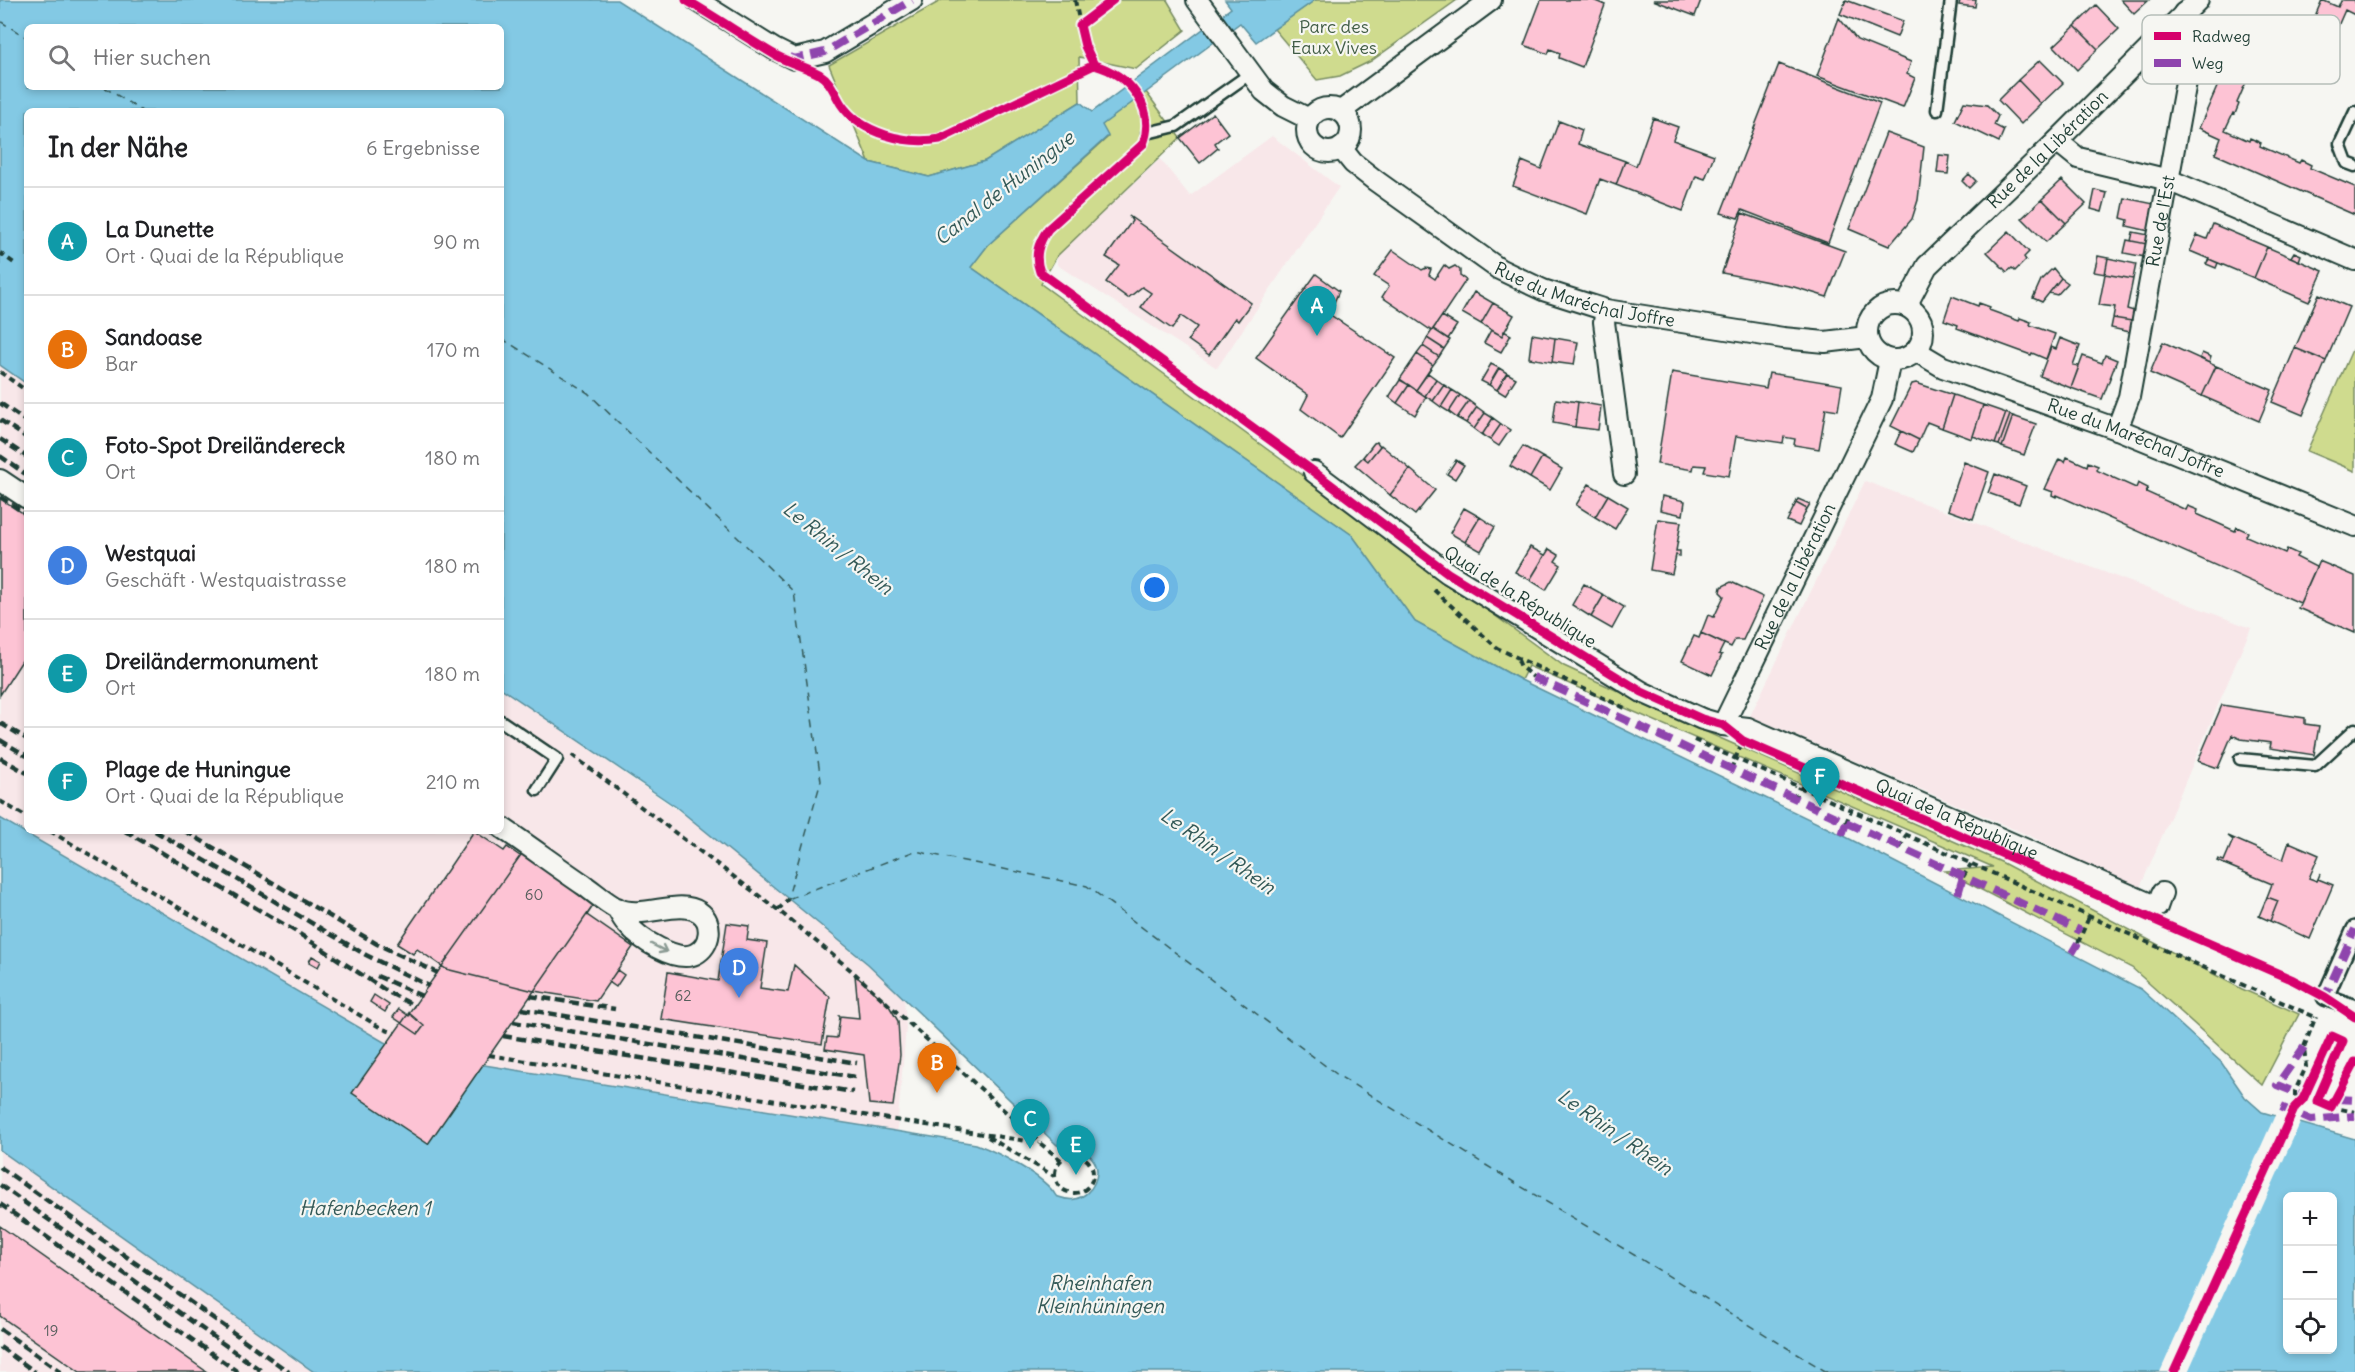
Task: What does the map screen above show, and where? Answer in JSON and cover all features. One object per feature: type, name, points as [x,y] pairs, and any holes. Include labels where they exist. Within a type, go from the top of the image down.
[{"type":"street","points":[[696,0],[794,59],[825,52],[912,0]]},
{"type":"street","points":[[1197,0],[1264,91],[1283,106],[1309,118]]},
{"type":"street","points":[[1341,111],[1491,0]]},
{"type":"street","name":"Rue de la Libération","points":[[1906,306],[1927,266],[2142,55]]},
{"type":"street","name":"Rue de l'Est","points":[[2117,429],[2129,397],[2186,84]]},
{"type":"street","points":[[1330,107],[1341,111],[1349,119],[1351,130],[1349,140],[1341,148],[1329,153],[1317,150],[1308,141],[1306,129],[1309,118],[1318,109],[1330,107]]},
{"type":"street","points":[[2057,141],[2078,158],[2169,180],[2355,260]]},
{"type":"street","name":"Rue du Maréchal Joffre","points":[[1341,148],[1353,163],[1376,181],[1499,269],[1543,290],[1606,310],[1783,338],[1824,342],[1868,337]]},
{"type":"street","points":[[1898,303],[1906,306],[1920,317],[1923,326],[1921,343],[1916,351],[1904,358],[1890,360],[1878,354],[1869,343],[1869,320],[1881,307],[1898,303]]},
{"type":"street","points":[[1606,310],[1604,322],[1624,474]]},
{"type":"street","name":"Rue du Maréchal Joffre","points":[[1916,351],[1943,367],[2117,429],[2355,526]]},
{"type":"street","name":"Rue de la Libération","points":[[1723,725],[1882,399],[1890,360]]},
{"type":"street","name":"Quai de la République","points":[[1314,472],[1419,553],[1537,629],[1642,692],[1702,719],[1723,725],[1748,728],[2157,906],[2162,893]]},
{"type":"street","points":[[0,480],[24,496]]},
{"type":"street","points":[[504,829],[617,909]]},
{"type":"street","points":[[2355,928],[2325,997],[2355,1008]]},
{"type":"lane","points":[[1937,110],[1951,0]]},
{"type":"lane","points":[[1147,133],[1176,126],[1245,66]]},
{"type":"lane","points":[[2355,112],[2340,144],[2348,163],[2355,166]]},
{"type":"lane","points":[[504,723],[557,759],[537,789]]},
{"type":"lane","points":[[2240,759],[2315,766],[2355,729]]},
{"type":"path","points":[[1075,0],[1084,22],[1083,35]]},
{"type":"path","points":[[0,253],[14,263]]},
{"type":"path","points":[[0,372],[24,389]]},
{"type":"path","points":[[1427,583],[1497,648],[1518,659],[1521,667],[1533,677]]},
{"type":"path","points":[[1723,725],[1743,741],[1754,746]]},
{"type":"path","points":[[571,754],[778,910],[852,971],[1061,1160]]},
{"type":"path","points":[[1731,769],[1735,759],[2315,1017],[2304,1047],[2306,1068],[2295,1091],[2295,1107]]},
{"type":"path","points":[[1794,799],[1799,787]]},
{"type":"path","points":[[0,801],[24,816]]},
{"type":"path","points":[[1846,823],[1851,810]]},
{"type":"path","points":[[55,834],[383,1029],[394,1033]]},
{"type":"path","points":[[1900,848],[1906,835]]},
{"type":"path","points":[[1963,877],[1971,864]]},
{"type":"path","points":[[778,910],[788,899]]},
{"type":"path","points":[[2078,943],[2089,917]]},
{"type":"path","points":[[489,1055],[1041,1144]]},
{"type":"path","points":[[2331,1107],[2355,1112]]},
{"type":"path","points":[[986,1135],[1054,1176],[1059,1186],[1068,1193],[1080,1193],[1089,1186],[1092,1182],[1093,1170],[1091,1164],[1083,1156],[1071,1155],[1061,1160],[1054,1176]]},
{"type":"path","points":[[1023,1169],[1029,1162]]},
{"type":"shaded area","points":[[1272,136],[1339,187],[1217,368],[1057,265],[1057,256],[1160,159],[1190,196]]},
{"type":"shaded area","points":[[0,364],[24,380],[24,834],[504,834],[504,690],[696,823],[868,964],[904,997],[906,1028],[897,1130],[854,1372],[0,1372]]},
{"type":"shaded area","points":[[1865,481],[2251,628],[2139,890],[2030,836],[1750,716]]},
{"type":"green space","points":[[942,0],[1167,0],[1185,30],[1136,69],[1079,57],[1080,102],[985,161],[929,177],[869,162],[829,65]]},
{"type":"green space","name":"Parc des Eaux Vives","points":[[1315,0],[1457,0],[1371,61],[1340,76],[1317,80],[1274,29]]},
{"type":"green space","points":[[1146,92],[1180,138],[1057,256],[1041,284],[1564,666],[1713,735],[2001,862],[2242,989],[2299,1014],[2262,1085],[2132,968],[1945,871],[1993,867],[1528,666],[1521,680],[1415,622],[1352,535],[971,267],[988,245],[1108,137],[1101,125]]},
{"type":"green space","points":[[2352,350],[2355,352],[2355,471],[2307,451]]},
{"type":"water","points":[[0,0],[617,0],[869,162],[929,177],[985,161],[1080,102],[1092,112],[1231,8],[1225,0],[1315,0],[1256,42],[1240,23],[1102,125],[1108,136],[988,245],[971,267],[1352,535],[1415,622],[1521,680],[1842,835],[2141,989],[2221,1062],[2245,1097],[2262,1112],[2355,1139],[2355,1372],[314,1372],[0,1150],[0,818],[384,1042],[422,1055],[976,1144],[1020,1165],[1042,1181],[1056,1196],[1072,1200],[1081,1197],[1091,1189],[1097,1170],[1092,1158],[1085,1152],[1057,1145],[868,964],[676,807],[504,690],[504,108],[24,108],[24,382],[0,365]]},
{"type":"pier","points":[[2276,1113],[2301,1121],[2188,1372],[2160,1372]]},
{"type":"building","points":[[1541,0],[1593,0],[1605,5],[1582,67],[1559,58],[1560,53],[1550,49],[1548,54],[1524,45]]},
{"type":"building","points":[[1653,0],[1701,0],[1695,16]]},
{"type":"building","points":[[1846,0],[1903,21],[1897,37],[1840,14]]},
{"type":"building","points":[[1960,0],[1976,0],[1975,7],[1959,5]]},
{"type":"building","points":[[2121,0],[2149,0],[2134,14]]},
{"type":"building","points":[[2322,0],[2338,7],[2341,0],[2355,0],[2355,15],[2345,10],[2340,21],[2340,15],[2316,15]]},
{"type":"building","points":[[2096,5],[2119,29],[2098,49],[2075,26]]},
{"type":"building","points":[[1839,18],[1857,40],[1911,62],[1907,74],[1915,78],[1903,108],[1817,76]]},
{"type":"building","points":[[2075,26],[2098,49],[2077,70],[2054,46]]},
{"type":"building","points":[[2040,60],[2063,83],[2041,104],[2018,80]]},
{"type":"building","points":[[1779,64],[1880,103],[1828,243],[1742,210],[1738,218],[1721,213]]},
{"type":"building","points":[[2018,80],[2041,104],[2021,124],[1998,100]]},
{"type":"building","points":[[2218,84],[2245,84],[2235,114],[2233,113],[2225,130],[2249,141],[2250,138],[2261,143],[2260,146],[2299,163],[2301,160],[2311,165],[2310,168],[2355,187],[2355,215],[2215,154],[2221,138],[2199,128]]},
{"type":"building","points":[[1964,102],[1987,105],[1998,116],[1994,125],[2004,130],[1999,142],[1955,121]]},
{"type":"building","points":[[1213,113],[1228,133],[1215,143],[1218,148],[1200,163],[1180,138]]},
{"type":"building","points":[[1653,118],[1678,127],[1673,140],[1714,155],[1705,179],[1696,176],[1683,211],[1616,185],[1625,161],[1636,166]]},
{"type":"building","points":[[1559,121],[1582,130],[1578,144],[1625,161],[1616,185],[1600,179],[1587,214],[1513,186],[1522,161],[1541,169]]},
{"type":"building","points":[[1886,133],[1924,147],[1918,200],[1912,219],[1889,246],[1849,229]]},
{"type":"building","points":[[1939,155],[1950,156],[1948,174],[1937,173]]},
{"type":"building","points":[[1969,174],[1976,181],[1969,188],[1962,181]]},
{"type":"building","points":[[2062,180],[2086,204],[2066,223],[2042,199]]},
{"type":"building","points":[[2095,190],[2107,193],[2102,212],[2091,209]]},
{"type":"building","points":[[2125,198],[2154,204],[2149,231],[2127,226],[2128,220],[2121,218]]},
{"type":"building","points":[[2042,199],[2066,223],[2046,242],[2022,218]]},
{"type":"building","points":[[1742,213],[1845,251],[1827,297],[1794,287],[1722,273]]},
{"type":"building","points":[[1129,216],[1251,303],[1238,321],[1235,318],[1209,355],[1188,340],[1197,327],[1181,316],[1172,329],[1141,307],[1151,293],[1142,287],[1128,298],[1106,282],[1119,265],[1106,257],[1132,221]]},
{"type":"building","points":[[2213,224],[2267,247],[2254,278],[2190,251],[2197,235],[2207,239]]},
{"type":"building","points":[[2009,231],[2029,252],[2024,257],[2026,260],[2015,271],[2012,268],[2007,272],[1987,252]]},
{"type":"building","points":[[2133,232],[2149,235],[2147,244],[2131,241]]},
{"type":"building","points":[[2127,240],[2147,244],[2145,257],[2124,253]]},
{"type":"building","points":[[2267,247],[2323,271],[2309,302],[2254,278]]},
{"type":"building","points":[[1393,250],[1422,270],[1431,269],[1429,275],[1435,279],[1444,265],[1449,269],[1455,266],[1460,270],[1460,276],[1466,280],[1432,331],[1382,297],[1389,286],[1374,276]]},
{"type":"building","points":[[2294,252],[2301,255],[2299,261],[2291,257]]},
{"type":"building","points":[[2098,256],[2108,258],[2105,274],[2094,272]]},
{"type":"building","points":[[2108,258],[2136,264],[2133,279],[2105,274]]},
{"type":"building","points":[[2209,259],[2218,263],[2216,268],[2206,264]]},
{"type":"building","points":[[2053,268],[2061,278],[2042,302],[2033,298],[2041,280]]},
{"type":"building","points":[[1316,274],[1339,291],[1329,314],[1395,358],[1340,438],[1301,409],[1308,395],[1256,358]]},
{"type":"building","points":[[2105,274],[2133,279],[2127,309],[2134,311],[2132,321],[2113,318],[2115,307],[2099,305]]},
{"type":"building","points":[[2061,278],[2068,283],[2057,295],[2049,293]]},
{"type":"building","points":[[1474,292],[1493,303],[1481,324],[1462,313]]},
{"type":"building","points":[[2319,294],[2349,307],[2326,361],[2295,348]]},
{"type":"building","points":[[1952,296],[1978,306],[1979,303],[1990,307],[1989,310],[2019,321],[2020,318],[2031,322],[2030,325],[2055,334],[2046,359],[1957,328],[1958,325],[1944,320]]},
{"type":"building","points":[[1493,303],[1514,315],[1502,336],[1481,324]]},
{"type":"building","points":[[1442,316],[1457,325],[1448,339],[1433,329]]},
{"type":"building","points":[[2113,318],[2132,321],[2130,332],[2111,328]]},
{"type":"building","points":[[1433,329],[1450,340],[1444,349],[1427,338]]},
{"type":"building","points":[[1491,330],[1502,336],[1504,331],[1511,335],[1501,352],[1484,343]]},
{"type":"building","points":[[1532,334],[1555,338],[1552,362],[1529,358]]},
{"type":"building","points":[[1427,338],[1444,349],[1439,357],[1423,346]]},
{"type":"building","points":[[1555,338],[1578,342],[1574,365],[1552,362]]},
{"type":"building","points":[[2060,338],[2080,346],[2073,365],[2079,366],[2071,388],[2040,376],[2051,347],[2056,349]]},
{"type":"building","points":[[2163,342],[2216,366],[2202,396],[2150,373]]},
{"type":"building","points":[[1423,346],[1439,357],[1433,365],[1417,354]]},
{"type":"building","points":[[2295,348],[2326,361],[2303,415],[2272,402]]},
{"type":"building","points":[[2202,353],[2211,357],[2209,363],[2200,358]]},
{"type":"building","points":[[1417,354],[1433,365],[1416,390],[1400,379]]},
{"type":"building","points":[[2105,355],[2117,360],[2102,399],[2071,388],[2083,356],[2102,363]]},
{"type":"building","points":[[1491,364],[1499,368],[1489,385],[1481,381]]},
{"type":"building","points":[[2216,366],[2272,390],[2259,421],[2202,396]]},
{"type":"building","points":[[1499,368],[1507,373],[1497,390],[1489,385]]},
{"type":"building","points":[[1672,372],[1766,388],[1769,373],[1842,385],[1838,410],[1826,408],[1819,449],[1794,445],[1795,439],[1784,437],[1783,443],[1736,436],[1729,476],[1704,472],[1706,466],[1694,465],[1693,470],[1657,464]]},
{"type":"building","points":[[1428,373],[1436,379],[1425,396],[1416,390]]},
{"type":"building","points":[[1507,373],[1516,378],[1505,395],[1497,390]]},
{"type":"building","points":[[1436,379],[1444,385],[1433,401],[1425,396]]},
{"type":"building","points":[[1400,380],[1409,385],[1397,403],[1389,397]]},
{"type":"building","points":[[1916,383],[1953,395],[1942,428],[1927,422],[1919,440],[1891,426],[1912,384]]},
{"type":"building","points":[[1409,385],[1426,397],[1415,415],[1397,403]]},
{"type":"building","points":[[1444,385],[1452,390],[1441,407],[1433,401]]},
{"type":"building","points":[[1452,390],[1460,395],[1449,412],[1441,407]]},
{"type":"building","points":[[1460,395],[1469,401],[1457,418],[1449,412]]},
{"type":"building","points":[[1953,395],[1983,405],[1972,439],[1942,428]]},
{"type":"building","points":[[1556,399],[1578,402],[1575,427],[1553,423]]},
{"type":"building","points":[[1469,401],[1477,407],[1466,423],[1457,418]]},
{"type":"building","points":[[1578,402],[1601,406],[1598,430],[1575,427]]},
{"type":"building","points":[[1983,405],[2006,413],[1995,444],[1973,436]]},
{"type":"building","points":[[1477,407],[1485,413],[1474,429],[1466,423]]},
{"type":"building","points":[[1485,413],[1493,418],[1482,435],[1474,429]]},
{"type":"building","points":[[2006,413],[2010,415],[1999,445],[1995,444]]},
{"type":"building","points":[[2010,415],[2013,416],[2002,447],[1999,445]]},
{"type":"building","points":[[2013,416],[2036,424],[2024,455],[2002,447]]},
{"type":"building","points":[[1493,418],[1501,424],[1490,440],[1482,435]]},
{"type":"building","points":[[1501,424],[1510,430],[1499,446],[1490,440]]},
{"type":"building","points":[[1901,431],[1919,440],[1913,452],[1895,444]]},
{"type":"building","points":[[1377,442],[1380,446],[1368,461],[1363,457]]},
{"type":"building","points":[[1381,445],[1410,469],[1390,495],[1355,465],[1363,457],[1368,461]]},
{"type":"building","points":[[1523,446],[1542,457],[1530,478],[1510,466]]},
{"type":"building","points":[[1542,457],[1562,469],[1550,490],[1530,478]]},
{"type":"building","points":[[2067,457],[2087,466],[2088,462],[2098,466],[2096,470],[2136,488],[2138,483],[2148,488],[2146,492],[2186,510],[2188,506],[2198,510],[2197,514],[2235,531],[2237,527],[2248,532],[2246,536],[2285,553],[2287,549],[2298,554],[2296,557],[2316,567],[2300,603],[2057,495],[2056,497],[2052,495],[2053,492],[2045,489],[2059,459],[2065,462]]},
{"type":"building","points":[[1456,460],[1464,465],[1455,479],[1447,474]]},
{"type":"building","points":[[1964,462],[1989,472],[1973,519],[1948,510]]},
{"type":"building","points":[[1410,469],[1435,490],[1415,515],[1390,495]]},
{"type":"building","points":[[1995,474],[2026,486],[2019,504],[1988,493]]},
{"type":"building","points":[[1589,484],[1608,495],[1595,517],[1576,505]]},
{"type":"building","points":[[1608,495],[1628,507],[1615,529],[1595,517]]},
{"type":"building","points":[[1662,496],[1685,501],[1683,515],[1660,510]]},
{"type":"building","points":[[0,498],[24,514],[24,658],[0,695]]},
{"type":"building","points":[[1798,499],[1810,504],[1807,509],[1796,503]]},
{"type":"building","points":[[1796,503],[1807,509],[1799,526],[1787,521]]},
{"type":"building","points":[[1464,508],[1480,517],[1465,542],[1450,533]]},
{"type":"building","points":[[1480,517],[1495,527],[1481,551],[1465,542]]},
{"type":"building","points":[[1658,519],[1681,522],[1676,551],[1680,551],[1680,556],[1676,555],[1672,574],[1650,570]]},
{"type":"building","points":[[1530,547],[1545,555],[1530,580],[1515,572]]},
{"type":"building","points":[[1549,549],[1559,555],[1555,561],[1561,565],[1546,590],[1530,580]]},
{"type":"building","points":[[2319,561],[2355,576],[2355,633],[2298,608]]},
{"type":"building","points":[[1731,582],[1763,597],[1743,640],[1735,640],[1731,647],[1701,633],[1708,615],[1714,617],[1724,596],[1720,592],[1721,587]]},
{"type":"building","points":[[1584,584],[1604,595],[1591,617],[1572,605]]},
{"type":"building","points":[[1604,595],[1624,607],[1612,629],[1591,617]]},
{"type":"building","points":[[1701,633],[1724,644],[1719,654],[1722,655],[1712,675],[1682,661],[1694,636],[1699,638]]},
{"type":"building","points":[[2222,705],[2305,718],[2305,724],[2319,726],[2314,755],[2270,748],[2271,743],[2241,739],[2232,735],[2218,768],[2198,761]]},
{"type":"building","points":[[472,834],[478,834],[504,851],[507,847],[520,856],[523,852],[595,903],[587,915],[633,947],[596,1001],[534,991],[446,969],[417,949],[413,954],[397,944]]},
{"type":"building","points":[[2228,836],[2283,860],[2289,842],[2319,855],[2309,878],[2317,881],[2320,874],[2318,879],[2333,885],[2310,939],[2270,921],[2278,901],[2267,897],[2272,884],[2217,861],[2218,859],[2224,861],[2233,840]]},
{"type":"building","points":[[523,852],[595,903],[428,1144],[352,1093]]},
{"type":"building","points":[[2267,897],[2278,901],[2270,921],[2259,916]]},
{"type":"building","points":[[727,923],[749,926],[747,940],[767,943],[760,988],[788,992],[794,965],[830,997],[822,1044],[661,1019],[668,972],[718,981]]},
{"type":"building","points":[[312,956],[321,961],[318,967],[309,962]]},
{"type":"building","points":[[617,970],[624,975],[616,987],[609,982]]},
{"type":"building","points":[[855,975],[888,1004],[898,1021],[900,1055],[893,1106],[869,1104],[864,1055],[825,1049],[827,1037],[837,1038],[839,1016],[859,1018]]},
{"type":"building","points":[[374,995],[389,1005],[385,1012],[370,1002]]},
{"type":"building","points":[[399,1009],[409,1016],[410,1014],[424,1026],[418,1034],[393,1017]]},
{"type":"building","points":[[0,1226],[207,1372],[80,1372],[0,1316]]},
{"type":"ferry route","points":[[0,21],[24,36]]},
{"type":"ferry route","points":[[109,90],[137,108]]},
{"type":"ferry route","points":[[504,340],[588,393],[794,592],[821,781],[788,897]]},
{"type":"ferry route","points":[[788,899],[915,851],[1087,886],[1339,1076],[1827,1372]]},
{"type":"railway","points":[[0,403],[24,420]]},
{"type":"railway","points":[[0,420],[24,436]]},
{"type":"railway","points":[[0,439],[24,455]]},
{"type":"railway","points":[[0,456],[24,473]]},
{"type":"railway","points":[[0,497],[24,513]]},
{"type":"railway","points":[[0,723],[24,737]]},
{"type":"railway","points":[[0,740],[24,754]]},
{"type":"railway","points":[[0,758],[24,771]]},
{"type":"railway","points":[[130,834],[295,931],[388,992],[415,1006]]},
{"type":"railway","points":[[160,834],[366,955],[429,986]]},
{"type":"railway","points":[[190,834],[377,944],[438,973]]},
{"type":"railway","points":[[377,976],[422,996]]},
{"type":"railway","points":[[530,996],[615,1009]]},
{"type":"railway","points":[[522,1009],[857,1063]]},
{"type":"railway","points":[[513,1022],[855,1077]]},
{"type":"railway","points":[[503,1036],[853,1092]]},
{"type":"railway","points":[[0,1167],[289,1372]]},
{"type":"railway","points":[[0,1185],[263,1372]]},
{"type":"railway","points":[[0,1204],[238,1372]]},
{"type":"railway","points":[[0,1329],[61,1372]]},
{"type":"railway","points":[[0,1347],[35,1372]]},
{"type":"marked path","points":[[789,57],[794,59],[825,52],[912,0]]},
{"type":"marked path","points":[[1533,677],[2081,931]]},
{"type":"marked path","points":[[1842,835],[1846,823]]},
{"type":"marked path","points":[[1958,894],[1963,877]]},
{"type":"marked path","points":[[2329,998],[2325,997],[2355,929]]},
{"type":"marked path","points":[[2072,953],[2078,943]]},
{"type":"marked path","points":[[2304,1047],[2277,1085],[2309,1098]]},
{"type":"marked path","points":[[2337,1099],[2355,1100]]},
{"type":"marked path","points":[[2281,1107],[2311,1120],[2355,1116]]},
{"type":"cycle path","points":[[686,0],[777,56],[819,74],[829,84],[841,104],[860,123],[872,130],[899,138],[940,139],[1094,65],[1118,76],[1128,84],[1143,106],[1146,118],[1143,144],[1048,229],[1038,250],[1037,260],[1040,272],[1448,573],[1642,692],[1702,719],[1723,725],[1743,741],[2293,980],[2325,997],[2355,1017]]},
{"type":"cycle path","points":[[1094,65],[1085,46],[1080,25],[1113,0]]},
{"type":"cycle path","points":[[2174,1372],[2295,1107],[2303,1099],[2332,1036],[2343,1041],[2317,1101],[2331,1107],[2355,1062]]},
{"type":"place","name":"La Dunette","points":[[1317,336]]},
{"type":"place","name":"Plage de Huningue","points":[[1820,807]]},
{"type":"place","name":"Westquai","points":[[739,998]]},
{"type":"place","name":"Sandoase","points":[[937,1093]]},
{"type":"place","name":"Foto-Spot Dreiländereck","points":[[1030,1149]]},
{"type":"place","name":"Dreiländermonument","points":[[1076,1175]]},
{"type":"water label","name":"Canal de Huningue","points":[[1004,188]]},
{"type":"water label","name":"Le Rhin / Rhein","points":[[838,548]]},
{"type":"water label","name":"Le Rhin / Rhein","points":[[1218,851]]},
{"type":"water label","name":"Le Rhin / Rhein","points":[[1615,1132]]},
{"type":"water label","name":"Hafenbecken 1","points":[[365,1208]]},
{"type":"water label","name":"Rheinhafen Kleinhüningen","points":[[1100,1294]]}]
